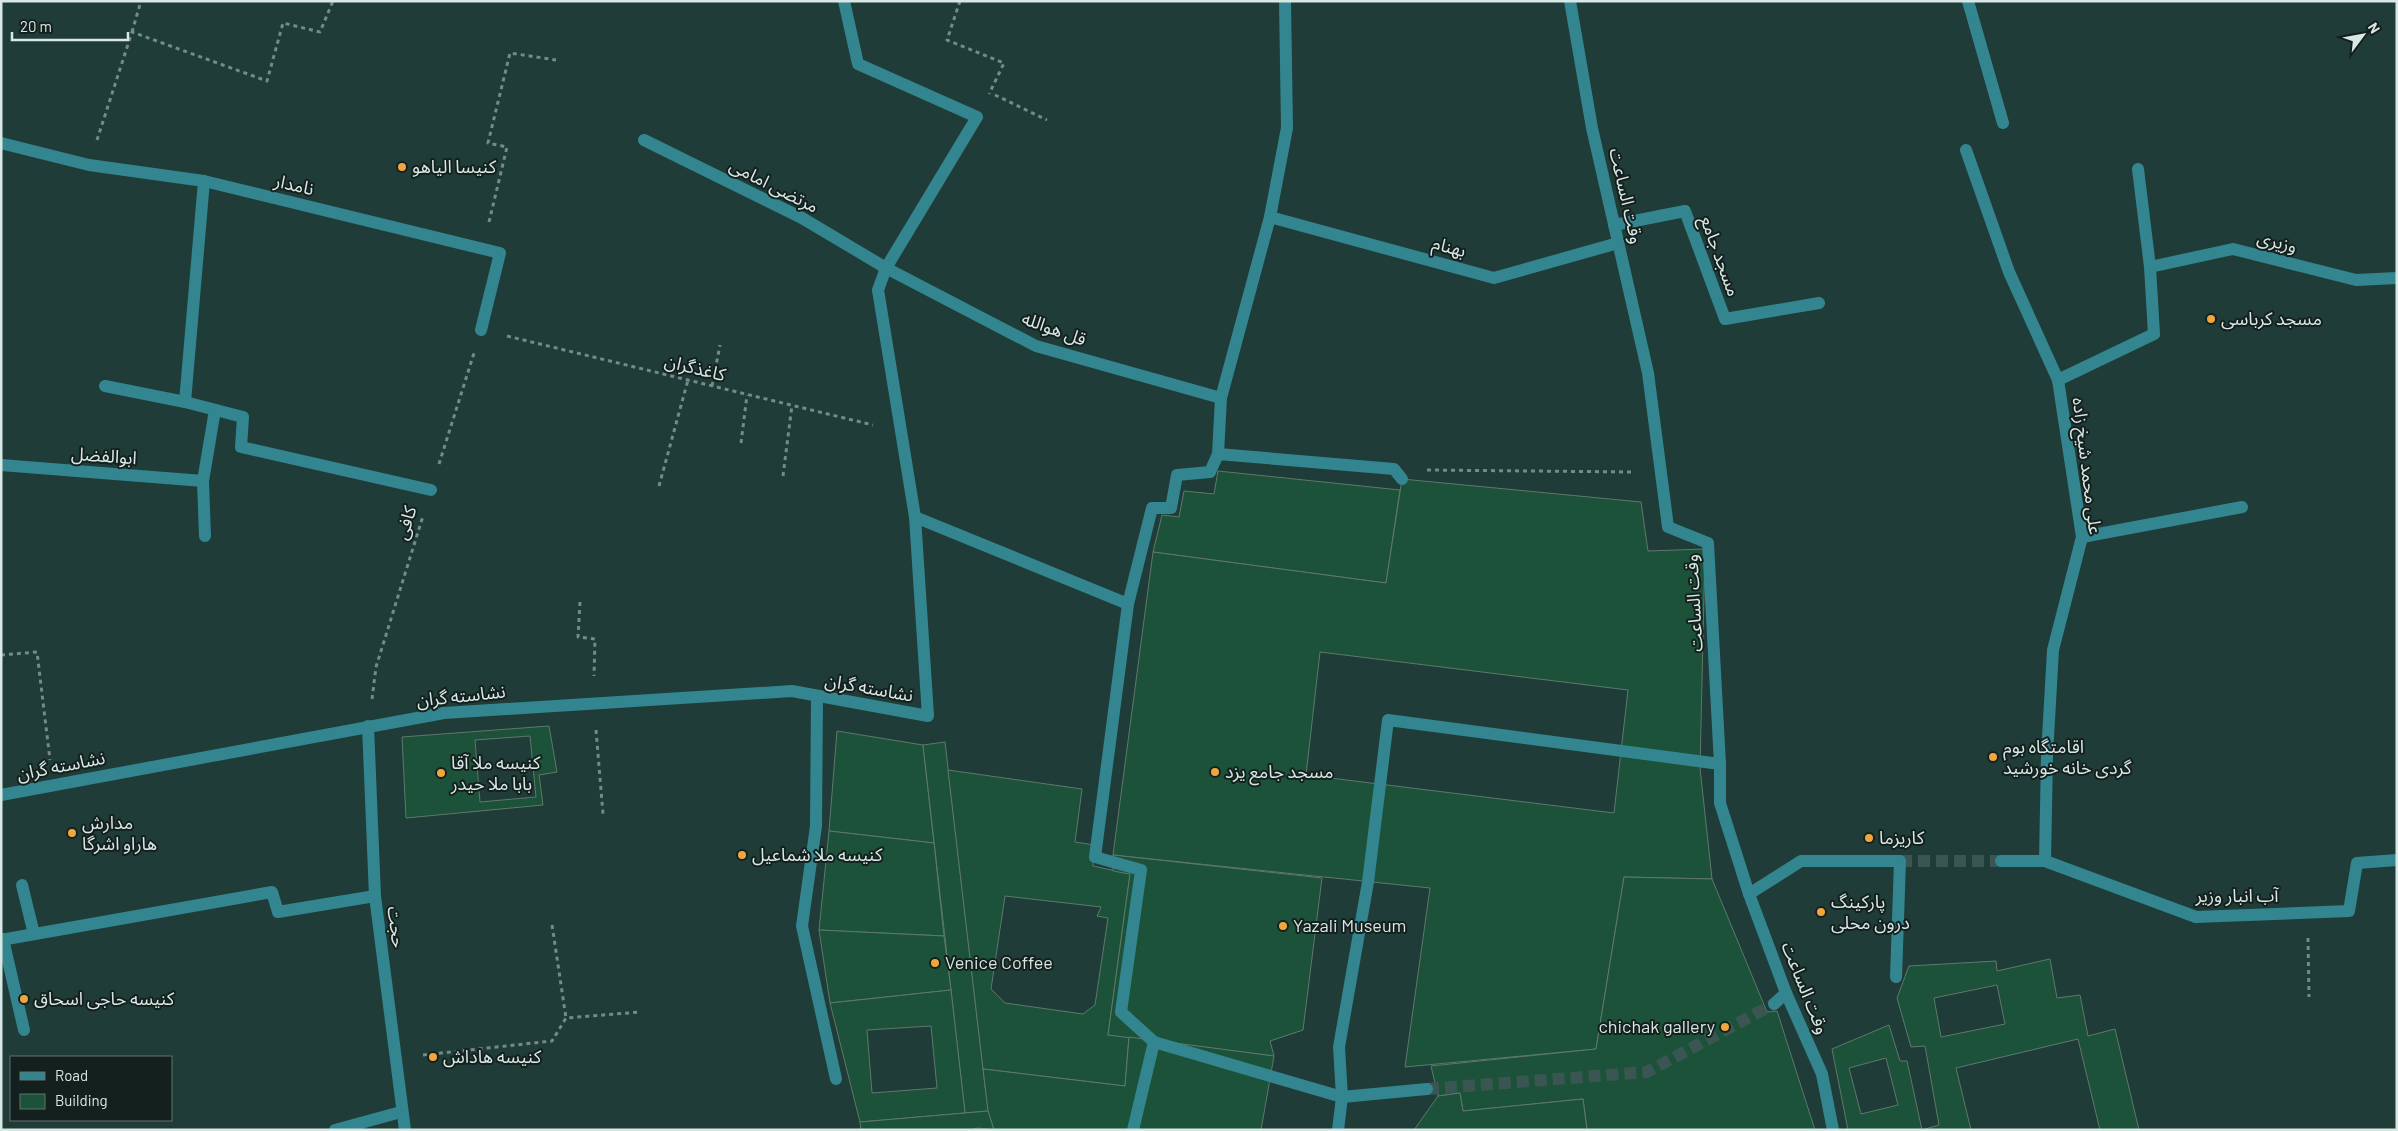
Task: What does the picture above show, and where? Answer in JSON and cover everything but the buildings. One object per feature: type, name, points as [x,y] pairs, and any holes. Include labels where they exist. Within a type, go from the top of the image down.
[{"type":"street","points":[[844,1],[858,64],[977,118],[886,268],[878,290],[915,517],[1128,604]]},
{"type":"street","points":[[1284,1],[1287,128],[1270,217],[1221,398],[1218,454],[1210,472],[1178,476],[1171,508],[1152,508],[1128,604],[1095,857],[1141,870],[1121,1012],[1154,1042],[1342,1097],[1427,1089]]},
{"type":"street","name":"وقت الساعت","points":[[1570,1],[1592,128],[1648,373],[1668,527],[1708,543],[1720,764],[1720,803],[1749,894],[1786,994],[1822,1074],[1833,1130]]},
{"type":"street","points":[[1968,1],[2004,123]]},
{"type":"street","name":"مرتضی امامی","points":[[644,140],[802,218],[886,268]]},
{"type":"street","name":"نامدار","points":[[1,144],[89,165],[204,181],[483,247],[500,253],[481,330]]},
{"type":"street","name":"علی محمد شیخ زاده","points":[[1966,150],[2009,272],[2058,380],[2082,537],[2052,650],[2047,755],[2046,861]]},
{"type":"street","points":[[2058,380],[2154,334],[2150,267],[2138,169]]},
{"type":"street","points":[[185,402],[204,181]]},
{"type":"street","name":"مسجد جامع","points":[[1614,225],[1685,211],[1725,319],[1819,303]]},
{"type":"street","name":"بهنام","points":[[1270,217],[1494,278],[1618,243]]},
{"type":"street","name":"وزیری","points":[[2150,267],[2233,249],[2356,280],[2397,278]]},
{"type":"street","name":"قل هوالله","points":[[886,268],[1036,346],[1221,398]]},
{"type":"street","points":[[105,386],[185,402],[243,417],[241,447],[431,490]]},
{"type":"street","points":[[205,536],[204,481],[215,410]]},
{"type":"street","points":[[1218,454],[1398,474]]},
{"type":"street","name":"ابوالفضل","points":[[1,465],[204,481]]},
{"type":"street","points":[[2082,537],[2242,507]]},
{"type":"street","name":"نشاسته گران","points":[[1,795],[444,713],[792,691],[928,716],[915,517]]},
{"type":"street","points":[[817,696],[816,826],[802,926],[836,1079]]},
{"type":"street","points":[[1338,1130],[1342,1097],[1339,1047],[1368,882],[1388,720],[1720,764]]},
{"type":"street","name":"حجت","points":[[368,726],[375,896],[405,1130]]},
{"type":"street","name":"آب انبار وزیر","points":[[2046,861],[2196,917],[2349,911],[2357,863],[2397,860]]},
{"type":"street","points":[[1749,894],[1801,861],[1900,861],[1896,976]]},
{"type":"street","points":[[2001,861],[2046,861]]},
{"type":"street","points":[[22,885],[34,934]]},
{"type":"street","points":[[24,1030],[2,940],[272,892],[278,912],[375,896]]},
{"type":"street","points":[[1774,1004],[1786,994]]},
{"type":"street","points":[[1133,1130],[1154,1042]]},
{"type":"street","points":[[335,1130],[402,1112]]},
{"type":"path","points":[[89,165],[141,1]]},
{"type":"path","points":[[132,32],[267,81],[283,23],[320,32],[333,1]]},
{"type":"path","points":[[960,1],[947,40],[1004,63],[977,118]]},
{"type":"path","points":[[483,247],[507,147],[488,143],[510,53],[556,60]]},
{"type":"path","points":[[990,92],[1047,120]]},
{"type":"path","name":"کاغذگران","points":[[481,330],[902,432]]},
{"type":"path","name":"کافی","points":[[368,726],[376,668],[481,330]]},
{"type":"path","points":[[712,386],[720,345]]},
{"type":"path","points":[[660,486],[688,380]]},
{"type":"path","points":[[741,443],[747,394]]},
{"type":"path","points":[[783,476],[792,405]]},
{"type":"path","points":[[1398,474],[1661,473]]},
{"type":"path","points":[[580,602],[578,637],[595,639],[594,703],[603,814]]},
{"type":"path","points":[[1,655],[37,652],[53,785]]},
{"type":"path","points":[[2308,913],[2309,997]]},
{"type":"path","points":[[395,1058],[552,1041],[566,1018],[552,925]]},
{"type":"path","points":[[566,1018],[640,1012]]},
{"type":"tunnel","points":[[1900,861],[2001,861]]},
{"type":"tunnel","points":[[1427,1089],[1647,1072],[1774,1004]]},
{"type":"place","name":"کنیسا الیاهو","points":[[402,167]]},
{"type":"place","name":"مسجد کرباسی","points":[[2211,319]]},
{"type":"place","name":"اقامتگاه بوم گردی خانه خورشید","points":[[1993,757]]},
{"type":"place","name":"مسجد جامع یزد","points":[[1215,772]]},
{"type":"place","name":"کنیسه ملا آقا بابا ملا حیدر","points":[[441,773]]},
{"type":"place","name":"مدارش هاراو اشرگا","points":[[72,833]]},
{"type":"place","name":"کاریزما","points":[[1869,838]]},
{"type":"place","name":"کنیسه ملا شماعیل","points":[[742,855]]},
{"type":"place","name":"پارکینگ درون محلی","points":[[1821,912]]},
{"type":"place","name":"Yazali Museum","points":[[1283,926]]},
{"type":"place","name":"Venice Coffee","points":[[935,963]]},
{"type":"place","name":"کنیسه حاجی اسحاق","points":[[24,999]]},
{"type":"place","name":"chichak gallery","points":[[1725,1027]]},
{"type":"place","name":"کنیسه هاداش","points":[[433,1057]]}]
